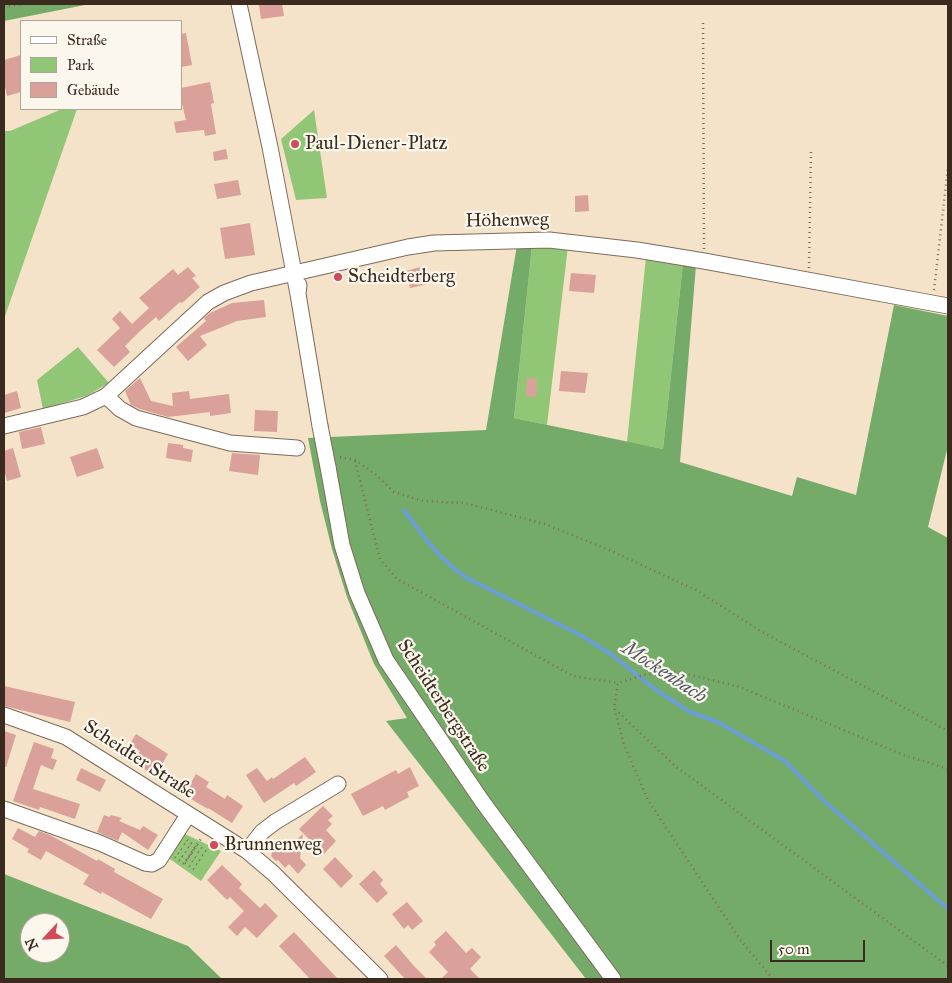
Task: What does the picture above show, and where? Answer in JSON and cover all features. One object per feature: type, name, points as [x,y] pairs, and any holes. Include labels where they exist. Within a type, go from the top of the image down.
[{"type":"street","name":"Scheidterbergstraße","points":[[239,4],[300,273],[298,294],[320,426],[332,462],[342,545],[357,593],[386,660],[482,801],[613,979]]},
{"type":"street","name":"Höhenweg","points":[[4,426],[83,407],[106,396],[208,302],[235,288],[408,247],[434,243],[521,240],[572,241],[704,261],[948,306]]},
{"type":"street","points":[[106,396],[120,409],[136,418],[230,444],[297,448]]},
{"type":"street","name":"Scheidter Straße","points":[[4,715],[66,736],[247,851],[273,873],[380,979]]},
{"type":"street","points":[[247,851],[262,832],[275,822],[338,784]]},
{"type":"street","points":[[4,809],[100,843],[145,864],[152,864],[159,860],[188,815]]},
{"type":"path","points":[[4,7],[24,4]]},
{"type":"path","points":[[703,23],[704,261]]},
{"type":"path","points":[[808,280],[811,152]]},
{"type":"path","points":[[933,303],[948,167]]},
{"type":"path","points":[[332,462],[355,460],[375,474],[394,492],[423,502],[465,503],[545,524],[609,550],[696,590],[762,632],[948,731]]},
{"type":"path","points":[[355,460],[380,559],[397,579],[573,676],[618,683],[644,675],[674,671],[737,686],[904,756],[948,769]]},
{"type":"path","points":[[618,683],[614,708],[624,745],[648,800],[741,941],[773,979]]},
{"type":"path","points":[[614,708],[675,766],[948,966]]},
{"type":"path","points":[[186,839],[196,870]]},
{"type":"path","points":[[175,857],[184,864],[199,841]]},
{"type":"path","points":[[183,844],[199,866]]},
{"type":"path","points":[[181,848],[202,862]]},
{"type":"path","points":[[178,853],[209,853]]},
{"type":"path","points":[[191,854],[205,857]]},
{"type":"green space","points":[[4,4],[90,4],[4,21]]},
{"type":"green space","points":[[60,110],[77,110],[4,319],[4,131],[10,131]]},
{"type":"green space","points":[[314,110],[327,198],[296,200],[281,139]]},
{"type":"green space","points":[[517,245],[532,246],[514,418],[663,449],[683,263],[696,265],[680,462],[792,496],[797,477],[856,495],[894,305],[948,316],[948,446],[928,527],[948,538],[948,979],[586,979],[386,721],[407,718],[374,664],[347,597],[320,501],[308,438],[486,430]]},
{"type":"green space","points":[[532,246],[568,246],[547,425],[514,418]]},
{"type":"green space","points":[[646,257],[683,263],[663,449],[627,442]]},
{"type":"green space","points":[[78,347],[109,383],[86,396],[43,409],[37,380]]},
{"type":"green space","points":[[183,833],[221,851],[201,881],[167,857]]},
{"type":"green space","points":[[4,874],[188,946],[222,979],[4,979]]},
{"type":"building","points":[[282,4],[284,16],[261,19],[259,5]]},
{"type":"building","points":[[186,33],[192,65],[182,67],[182,34]]},
{"type":"building","points":[[20,55],[20,92],[7,96],[4,83],[4,60]]},
{"type":"building","points":[[210,82],[214,103],[211,104],[216,134],[205,136],[204,130],[176,133],[174,122],[186,120],[182,104],[182,88]]},
{"type":"building","points":[[226,149],[228,159],[214,161],[213,152]]},
{"type":"building","points":[[238,180],[241,195],[217,199],[214,184]]},
{"type":"building","points":[[588,195],[589,211],[575,212],[575,196]]},
{"type":"building","points":[[250,223],[255,255],[225,259],[220,228]]},
{"type":"building","points":[[424,266],[428,284],[410,288],[406,271]]},
{"type":"building","points":[[188,267],[196,276],[192,278],[200,287],[159,321],[156,317],[139,332],[125,346],[130,352],[114,367],[97,350],[120,328],[112,319],[120,311],[132,324],[149,308],[139,298],[173,269],[178,275]]},
{"type":"building","points":[[571,273],[596,275],[594,293],[569,291]]},
{"type":"building","points":[[264,300],[266,317],[237,321],[200,336],[207,345],[188,361],[176,347],[206,321],[204,318],[210,313],[232,303]]},
{"type":"building","points":[[561,371],[588,373],[585,393],[559,391]]},
{"type":"building","points":[[140,378],[151,401],[173,406],[172,393],[189,391],[190,399],[229,394],[231,413],[210,416],[210,412],[168,417],[140,409],[131,405],[125,391]]},
{"type":"building","points":[[527,378],[537,379],[536,397],[526,396]]},
{"type":"building","points":[[17,391],[21,408],[4,413],[4,395]]},
{"type":"building","points":[[255,410],[278,411],[277,432],[254,431]]},
{"type":"building","points":[[41,427],[45,444],[22,449],[19,432]]},
{"type":"building","points":[[168,443],[183,445],[183,448],[193,450],[191,462],[166,458]]},
{"type":"building","points":[[13,448],[21,477],[7,481],[4,469],[4,451]]},
{"type":"building","points":[[97,448],[104,468],[77,477],[70,457]]},
{"type":"building","points":[[232,453],[260,455],[258,475],[229,471]]},
{"type":"building","points":[[4,686],[75,702],[70,722],[4,706]]},
{"type":"building","points":[[4,731],[16,735],[6,767],[4,767]]},
{"type":"building","points":[[136,734],[168,754],[155,776],[133,762],[140,751],[130,744]]},
{"type":"building","points":[[34,742],[54,749],[51,758],[57,760],[53,770],[41,765],[33,789],[80,804],[75,819],[40,807],[39,810],[13,801]]},
{"type":"building","points":[[305,757],[316,772],[296,786],[294,783],[264,803],[246,775],[257,768],[267,781],[272,777],[273,779]]},
{"type":"building","points":[[410,767],[419,786],[407,792],[409,797],[385,810],[383,806],[363,816],[351,794],[396,770],[398,774]]},
{"type":"building","points":[[81,768],[106,780],[100,792],[76,780]]},
{"type":"building","points":[[196,774],[209,782],[206,787],[225,799],[227,795],[243,806],[232,823],[184,795]]},
{"type":"building","points":[[323,806],[333,816],[328,820],[332,824],[326,830],[336,841],[324,854],[299,829]]},
{"type":"building","points":[[104,815],[122,818],[119,821],[140,830],[143,826],[158,835],[148,850],[122,832],[118,841],[97,832]]},
{"type":"building","points":[[18,828],[35,837],[39,831],[50,835],[97,861],[98,859],[115,869],[114,872],[163,899],[151,919],[102,892],[101,894],[83,884],[89,875],[46,851],[41,860],[27,852],[29,849],[12,839]]},
{"type":"building","points":[[303,834],[300,858],[306,865],[298,874],[289,864],[285,868],[278,860],[276,861],[271,856],[272,852],[282,842],[287,848]]},
{"type":"building","points":[[335,857],[353,876],[341,888],[323,869]]},
{"type":"building","points":[[222,865],[242,884],[239,888],[260,908],[265,903],[278,916],[257,938],[245,927],[237,936],[228,927],[244,911],[230,897],[227,900],[207,880]]},
{"type":"building","points":[[374,870],[383,880],[380,884],[388,893],[377,903],[359,884]]},
{"type":"building","points":[[407,902],[423,921],[412,930],[408,925],[404,929],[392,914]]},
{"type":"building","points":[[446,931],[466,953],[472,948],[481,957],[470,969],[480,979],[441,979],[448,972],[429,952],[436,945],[434,942]]},
{"type":"building","points":[[294,932],[338,979],[310,979],[279,946]]},
{"type":"building","points":[[396,945],[427,979],[405,979],[384,956]]},
{"type":"waterway","name":"Mockenbach","points":[[404,510],[440,555],[467,578],[584,637],[612,655],[656,690],[690,712],[718,722],[785,761],[823,800],[948,909]]},
{"type":"place","name":"Paul-Diener-Platz","points":[[295,144]]},
{"type":"place","name":"Scheidterberg","points":[[338,277]]},
{"type":"place","name":"Brunnenweg","points":[[214,845]]}]
